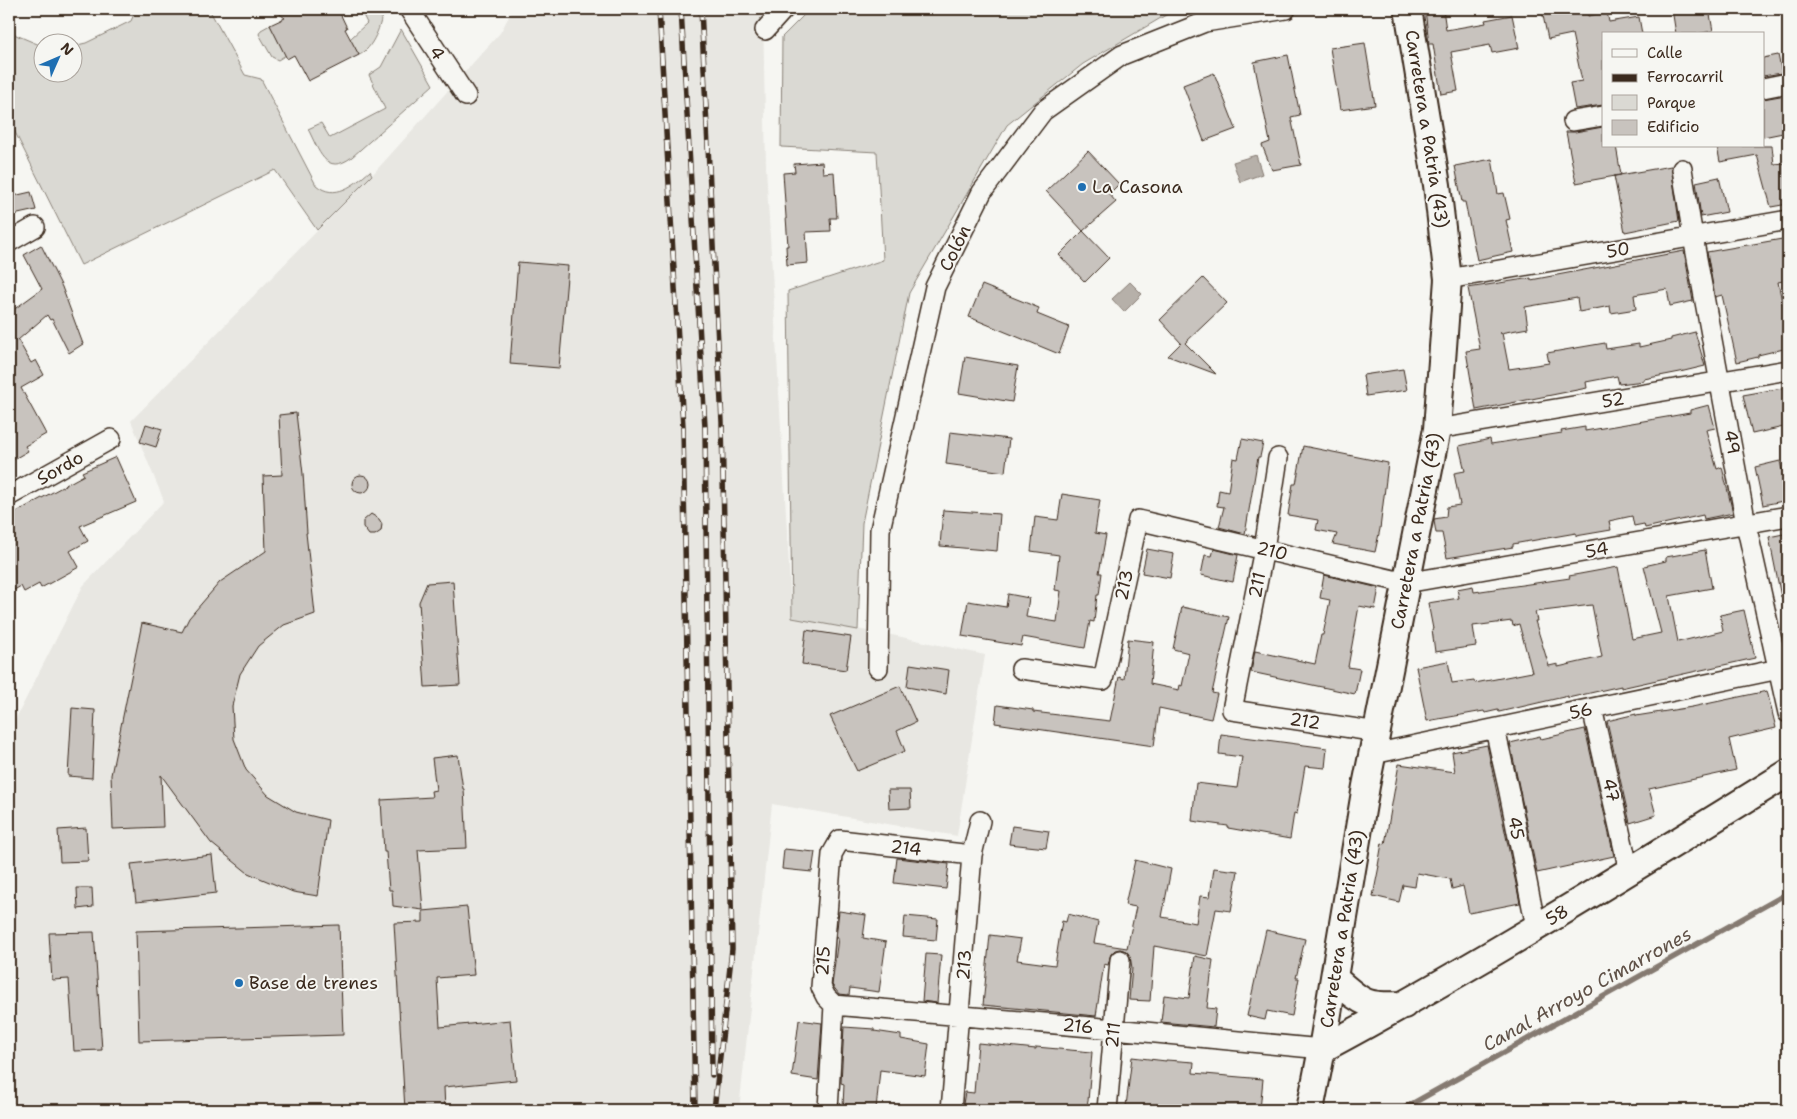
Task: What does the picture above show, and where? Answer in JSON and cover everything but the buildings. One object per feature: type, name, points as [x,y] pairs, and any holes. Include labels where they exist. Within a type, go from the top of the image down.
[{"type":"street","name":"4","points":[[408,9],[466,96]]},
{"type":"street","points":[[765,30],[784,9]]},
{"type":"street","name":"Colón","points":[[878,668],[880,530],[935,287],[982,192],[1043,111],[1122,56],[1205,22],[1286,9]]},
{"type":"street","name":"Carretera a Patria (43)","points":[[1310,1110],[1366,786],[1437,429],[1448,279],[1437,185],[1408,9]]},
{"type":"street","points":[[1764,88],[1788,83]]},
{"type":"street","points":[[1573,121],[1602,116]]},
{"type":"street","name":"49","points":[[1682,169],[1746,524],[1784,668],[1788,713]]},
{"type":"street","name":"50","points":[[1448,279],[1788,220]]},
{"type":"street","points":[[9,242],[35,227]]},
{"type":"street","name":"52","points":[[1437,429],[1788,370]]},
{"type":"street","name":"Sordo","points":[[9,496],[111,439]]},
{"type":"street","name":"211","points":[[1232,710],[1264,549],[1278,458]]},
{"type":"street","name":"54","points":[[1406,583],[1788,516]]},
{"type":"street","name":"210","points":[[1138,520],[1406,583]]},
{"type":"street","name":"213","points":[[1021,669],[1104,680],[1138,520]]},
{"type":"street","name":"56","points":[[1376,743],[1495,729],[1784,668]]},
{"type":"street","name":"47","points":[[1592,708],[1629,872]]},
{"type":"street","name":"212","points":[[1232,710],[1376,743]]},
{"type":"street","name":"45","points":[[1495,729],[1536,927]]},
{"type":"street","name":"58","points":[[1322,1049],[1405,1005],[1629,872],[1788,774]]},
{"type":"street","name":"213","points":[[951,1110],[972,855],[980,821]]},
{"type":"street","name":"214","points":[[840,840],[972,855]]},
{"type":"street","name":"215","points":[[834,1005],[826,997],[821,987],[832,854],[840,840]]},
{"type":"street","name":"211","points":[[1107,1110],[1120,960]]},
{"type":"street","points":[[1334,978],[1362,1002],[1380,1006],[1405,1005]]},
{"type":"street","points":[[828,1110],[834,1005]]},
{"type":"street","name":"216","points":[[834,1005],[1322,1049]]},
{"type":"shaded area","points":[[513,9],[758,9],[763,14],[766,167],[792,618],[897,636],[985,655],[957,836],[772,804],[739,1110],[9,1110],[9,732],[83,586],[164,501],[131,421],[372,175],[500,33]]},
{"type":"shaded area","points":[[1256,155],[1262,174],[1240,182],[1233,162]]},
{"type":"shaded area","points":[[1130,282],[1142,294],[1124,312],[1112,299]]},
{"type":"green space","points":[[142,9],[209,9],[245,75],[261,79],[316,185],[330,192],[337,191],[351,186],[370,171],[372,175],[317,230],[275,170],[81,265],[9,120],[9,26],[16,35],[32,42],[32,82],[82,82],[82,44],[131,21],[134,14]]},
{"type":"green space","points":[[360,9],[382,9],[382,15],[372,42],[359,55],[350,39],[367,23]]},
{"type":"green space","points":[[810,9],[1176,9],[1083,64],[1007,125],[909,293],[862,523],[858,630],[792,618],[788,291],[883,260],[877,152],[781,147],[782,37]]},
{"type":"green space","points":[[270,25],[286,55],[278,60],[272,57],[259,34],[261,30]]},
{"type":"green space","points":[[401,29],[433,85],[352,157],[335,164],[329,162],[320,152],[308,129],[321,123],[330,138],[385,109],[369,75],[381,67]]},
{"type":"waterway","name":"Canal Arroyo Cimarrones","points":[[1401,1110],[1788,893]]},
{"type":"railway","points":[[659,9],[683,427],[695,1110]]},
{"type":"railway","points":[[681,9],[705,427],[712,1075]]},
{"type":"railway","points":[[701,9],[722,422],[732,949],[714,1110]]},
{"type":"place","name":"La Casona","points":[[1082,187]]},
{"type":"place","name":"Base de trenes","points":[[239,983]]}]
